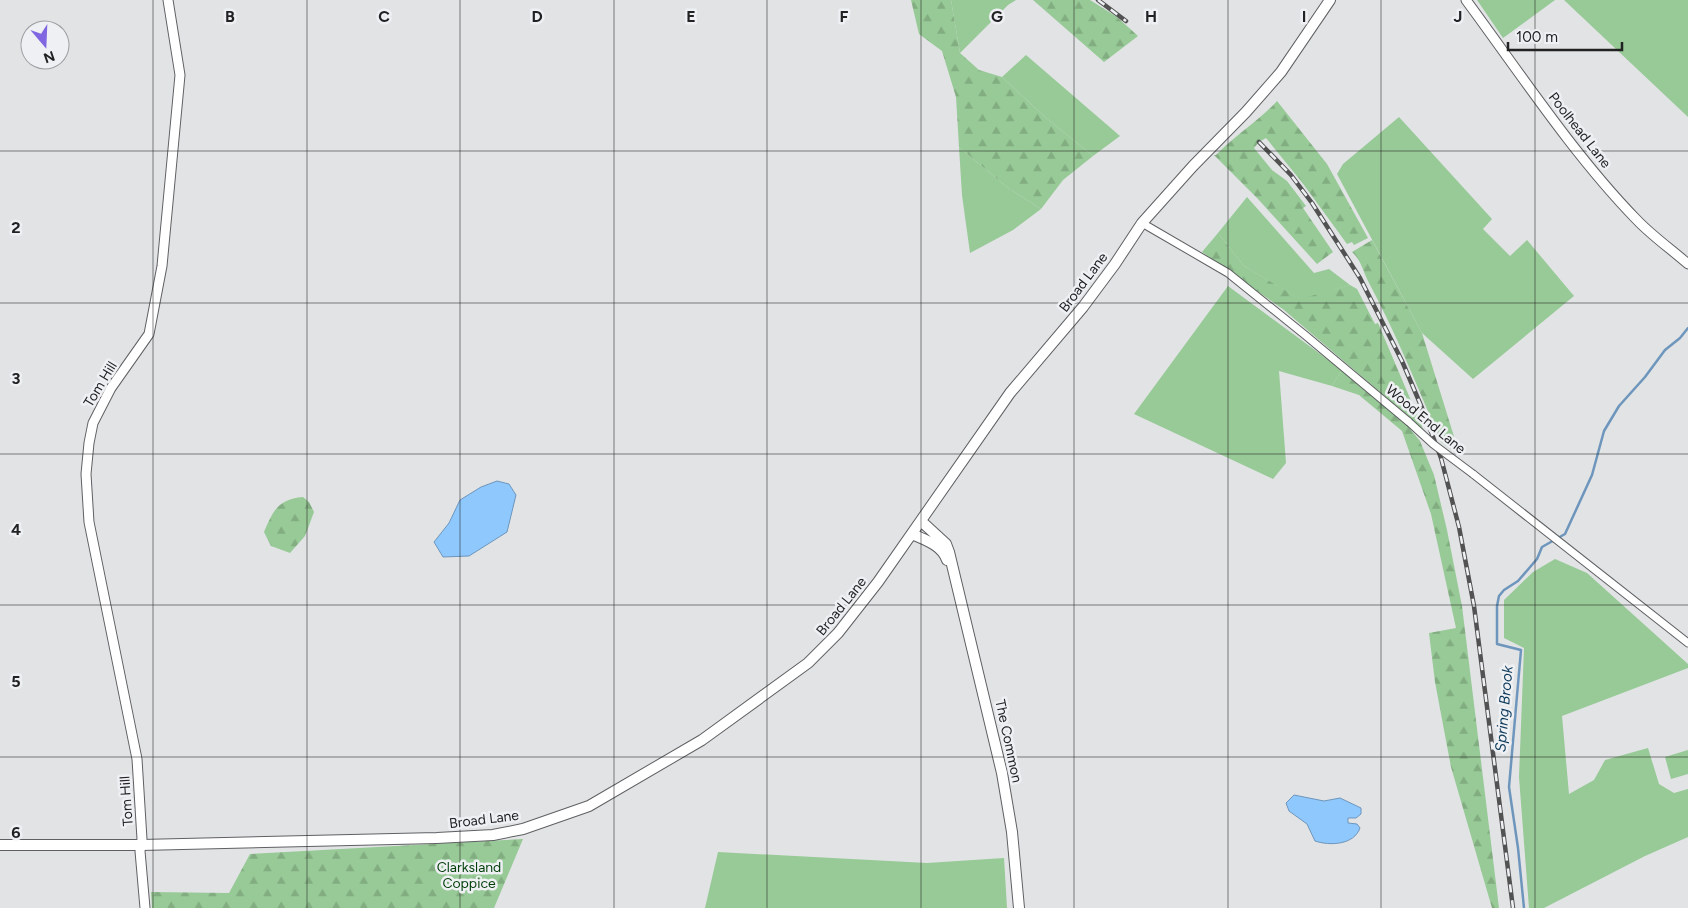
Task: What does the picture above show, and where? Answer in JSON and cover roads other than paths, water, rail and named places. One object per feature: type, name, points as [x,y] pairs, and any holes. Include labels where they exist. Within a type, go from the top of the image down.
[{"type":"main road","name":"Broad Lane","points":[[0,845],[141,845],[493,835],[523,829],[589,806],[702,740],[808,663],[838,633],[912,534],[1010,393],[1082,307],[1115,264],[1142,223],[1281,72],[1330,0]]},
{"type":"main road","name":"The Common","points":[[921,521],[946,544],[950,552],[1002,773],[1012,832],[1020,908]]},
{"type":"main road","name":"The Common","points":[[912,534],[937,546],[945,555],[956,582]]},
{"type":"street","name":"Tom Hill","points":[[145,908],[137,759],[89,522],[86,474],[88,443],[93,423],[111,388],[149,334],[162,266],[180,74],[168,0]]},
{"type":"street","name":"Poolhead Lane","points":[[1466,0],[1554,121],[1616,197],[1637,221],[1688,264]]},
{"type":"street","name":"Wood End Lane","points":[[1142,223],[1228,273],[1306,334],[1433,444],[1688,644]]},
{"type":"water","points":[[497,481],[509,484],[516,495],[507,532],[469,556],[443,557],[434,542],[449,523],[460,500],[481,487]]},
{"type":"water","points":[[1294,795],[1324,801],[1340,798],[1361,808],[1361,814],[1356,818],[1348,818],[1348,823],[1357,824],[1360,828],[1357,834],[1353,838],[1341,843],[1321,843],[1315,841],[1307,824],[1289,811],[1286,803]]},
{"type":"waterway","name":"Spring Brook","points":[[1524,908],[1509,787],[1521,650],[1497,644],[1497,606],[1499,596],[1504,590],[1518,581],[1537,559],[1542,547],[1565,534],[1592,475],[1604,431],[1619,406],[1645,377],[1665,350],[1680,338],[1688,328]]},
{"type":"railway","points":[[1098,0],[1126,21]]},
{"type":"railway","points":[[1259,142],[1291,175],[1312,203],[1360,278],[1402,361],[1441,458],[1459,527],[1474,606],[1513,908]]},
{"type":"park label","name":"Clarksland Coppice","points":[[469,876]]}]
